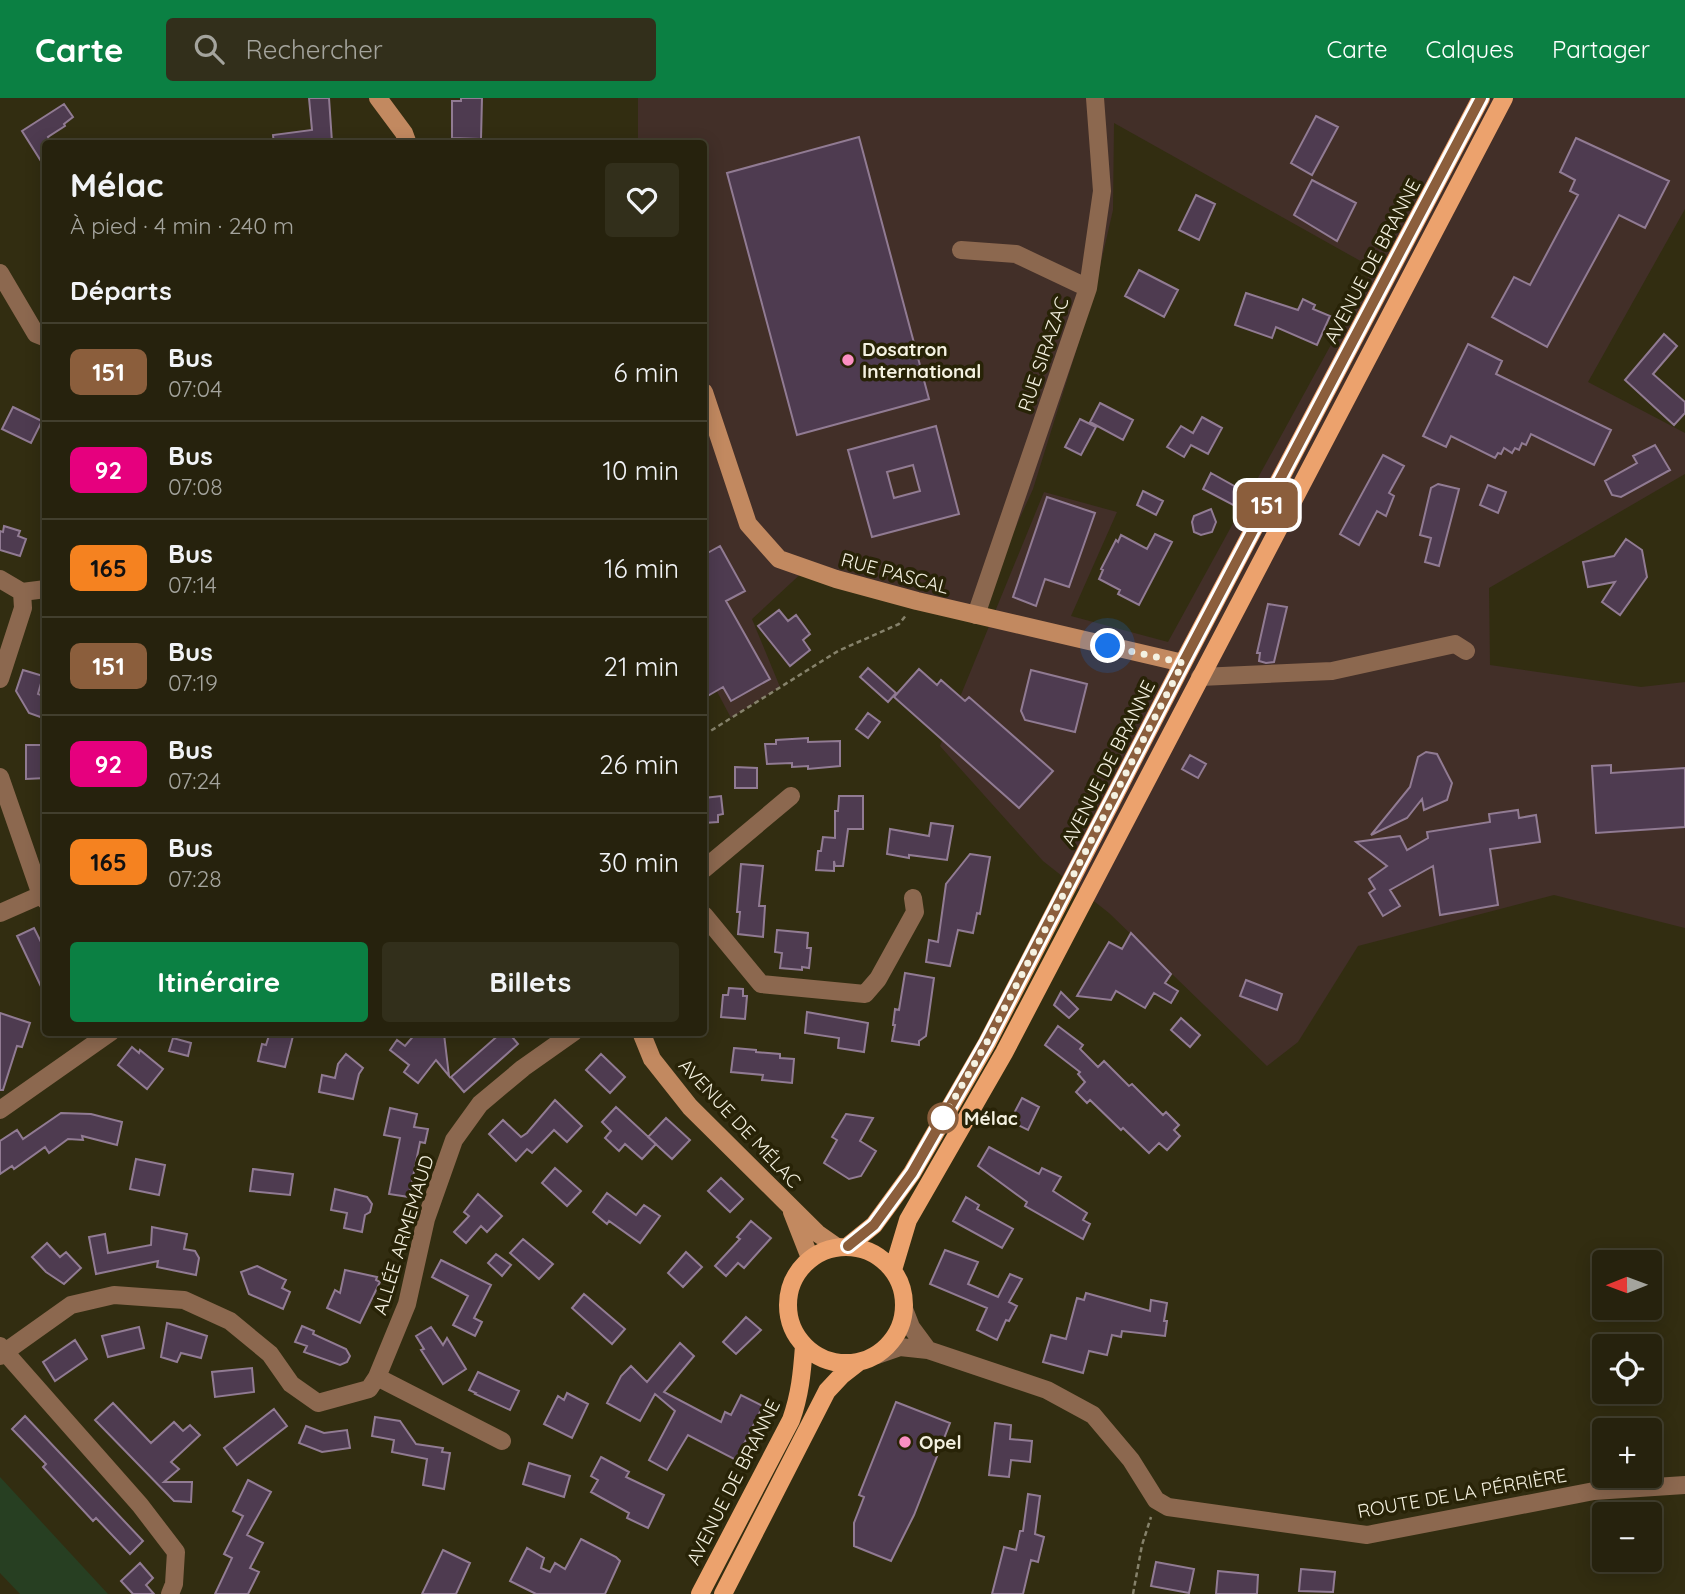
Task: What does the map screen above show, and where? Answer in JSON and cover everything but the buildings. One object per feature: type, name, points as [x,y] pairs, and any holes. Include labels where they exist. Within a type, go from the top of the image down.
[{"type":"main road","name":"AVENUE DE BRANNE","points":[[843,1247],[874,1225],[912,1173],[987,1042],[1481,98]]},
{"type":"main road","points":[[892,1270],[908,1220],[1004,1053],[1504,98]]},
{"type":"main road","points":[[723,1594],[827,1391],[859,1362],[877,1355],[891,1343],[900,1326],[904,1309],[903,1295],[892,1270],[873,1254],[843,1247],[823,1251],[810,1258],[796,1273],[789,1291],[787,1311],[792,1330],[804,1346],[820,1358],[839,1363],[859,1362]]},
{"type":"main road","name":"AVENUE DE BRANNE","points":[[700,1594],[799,1399],[804,1346]]},
{"type":"street","points":[[378,98],[404,132],[407,140]]},
{"type":"street","name":"RUE SIRAZAC","points":[[976,615],[1088,288],[1102,191],[1095,98]]},
{"type":"street","points":[[961,250],[1016,254],[1088,288]]},
{"type":"street","points":[[0,273],[36,334],[42,336]]},
{"type":"street","name":"RUE PASCAL","points":[[707,401],[748,524],[779,559],[836,579],[917,601],[1183,663]]},
{"type":"street","points":[[0,579],[22,592],[42,590]]},
{"type":"street","points":[[0,680],[23,608],[22,592]]},
{"type":"street","points":[[1199,677],[1332,671],[1455,645],[1466,651]]},
{"type":"street","points":[[0,777],[42,895]]},
{"type":"street","points":[[707,866],[791,796]]},
{"type":"street","points":[[0,913],[42,898]]},
{"type":"street","points":[[707,919],[761,984],[865,994],[878,979],[915,912],[913,898]]},
{"type":"street","points":[[0,1110],[105,1036]]},
{"type":"street","name":"ALLÉE ARMEMAUD","points":[[377,1377],[407,1304],[426,1219],[454,1140],[480,1104],[523,1068],[568,1036]]},
{"type":"street","name":"AVENUE DE MÉLAC","points":[[643,1036],[652,1059],[690,1107],[817,1233],[843,1247]]},
{"type":"street","name":"AVENUE DE MÉLAC","points":[[789,1206],[810,1258]]},
{"type":"street","points":[[170,1594],[174,1584],[176,1552],[141,1505],[2,1351],[71,1305],[114,1295],[184,1300],[230,1321],[270,1354],[291,1384],[318,1403],[369,1390],[377,1377],[502,1441]]},
{"type":"street","points":[[904,1309],[911,1327],[928,1350]]},
{"type":"street","points":[[877,1355],[900,1347],[928,1350],[1047,1390],[1093,1415],[1131,1460],[1156,1500]]},
{"type":"street","name":"ROUTE DE LA PÉRRIÈRE","points":[[1156,1500],[1168,1507],[1367,1535],[1594,1490],[1685,1485]]},
{"type":"path","points":[[707,733],[838,651],[899,624],[917,601]]},
{"type":"path","points":[[1133,1594],[1142,1545],[1156,1500]]},
{"type":"shaded area","points":[[638,98],[1685,98],[1685,209],[1588,382],[1685,433],[1685,474],[1489,588],[1490,665],[1641,687],[1685,682],[1685,928],[1554,895],[1358,946],[1298,1042],[1267,1066],[1109,913],[1043,861],[940,746],[1044,492],[1117,512],[1071,616],[1168,642],[1373,268],[1114,123],[1113,210],[1093,297],[1033,489],[976,615],[806,569],[752,619],[780,687],[731,718],[707,673],[707,140],[638,140]]},
{"type":"green space","points":[[0,1477],[108,1594],[20,1594],[0,1573]]},
{"type":"bus line","name":"151","points":[[848,1246],[874,1225],[912,1173],[987,1042],[1481,98]]},
{"type":"place","name":"Dosatron International","points":[[848,360]]},
{"type":"place","name":"Mélac","points":[[943,1118]]},
{"type":"place","name":"Opel","points":[[905,1442]]},
{"type":"route","points":[[943,1118],[987,1042],[1183,663],[1108,646]]}]
